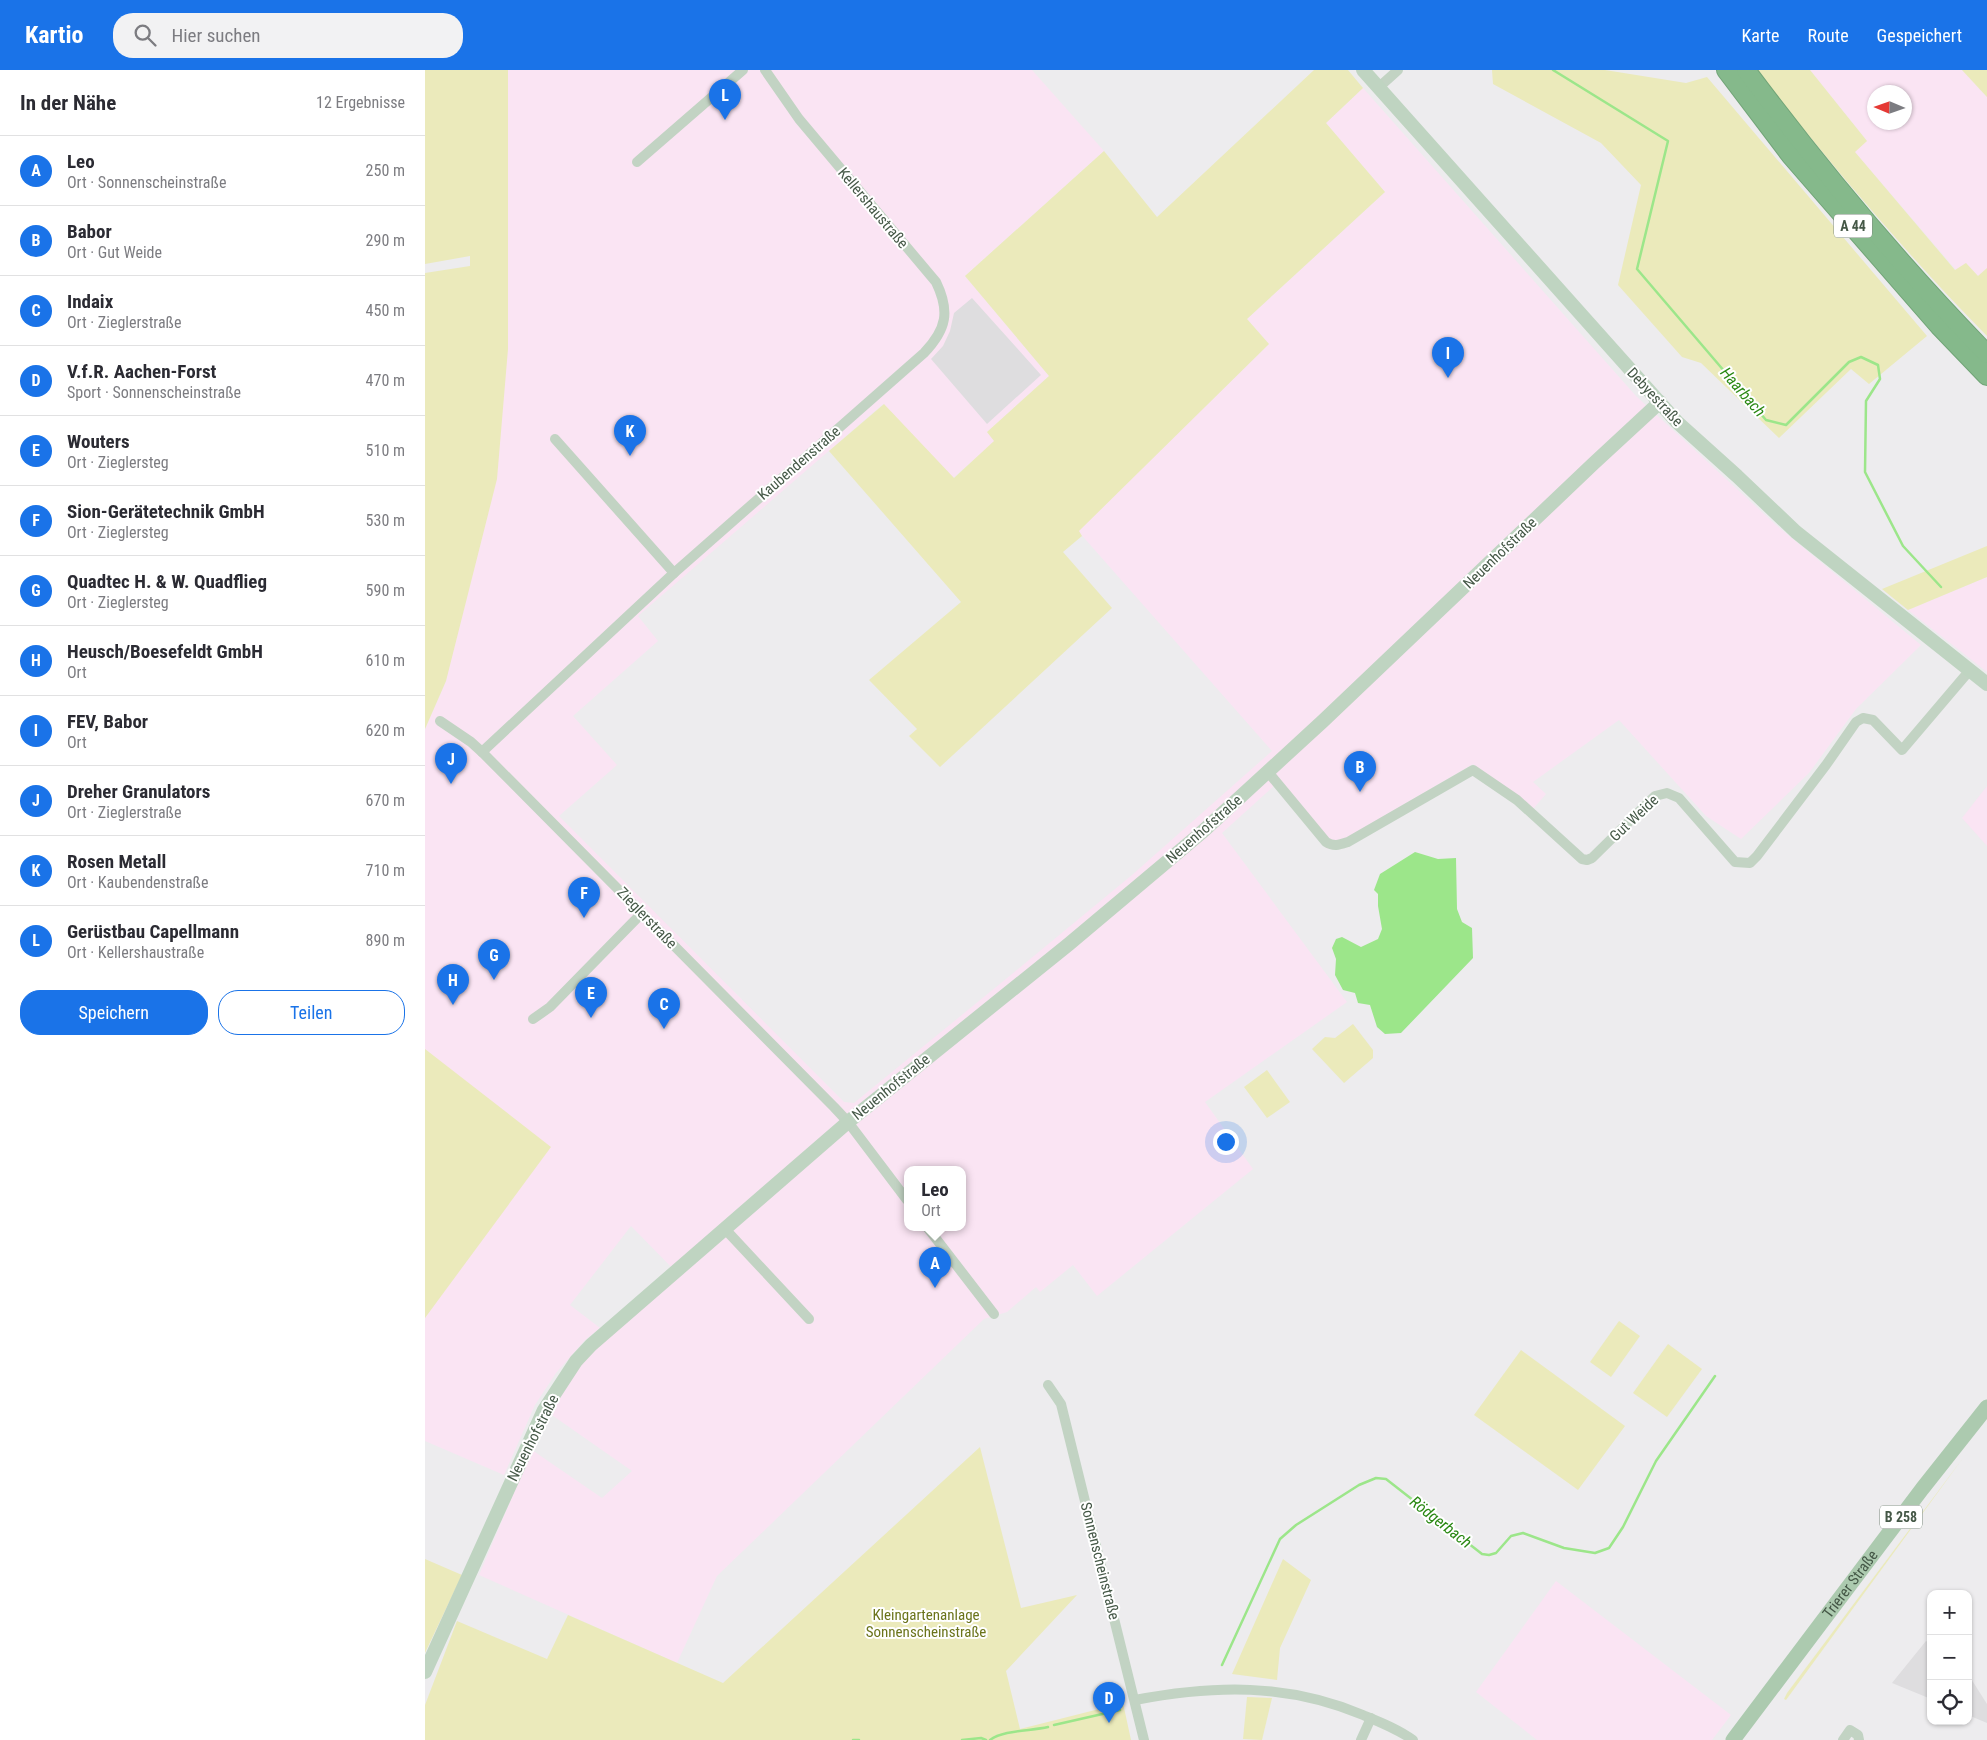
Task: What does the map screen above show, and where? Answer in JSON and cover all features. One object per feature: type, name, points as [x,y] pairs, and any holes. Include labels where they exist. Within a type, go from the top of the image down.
[{"type":"highway","name":"A 44","points":[[1726,70],[1791,156],[1939,326],[1987,376]]},
{"type":"highway","name":"A 44","points":[[1746,70],[1803,146],[1950,316],[1987,354]]},
{"type":"main road","name":"Trierer Straße","points":[[1733,1740],[1916,1497],[1987,1407]]},
{"type":"street","points":[[637,162],[743,70]]},
{"type":"street","name":"Kellershaustraße","points":[[765,70],[799,119],[936,282],[943,297],[945,312],[942,327],[935,340],[924,352]]},
{"type":"street","name":"Debyestraße","points":[[1363,70],[1677,422],[1797,532],[1987,684]]},
{"type":"street","points":[[1378,88],[1398,70]]},
{"type":"street","name":"Kaubendenstraße","points":[[482,752],[674,572],[924,352]]},
{"type":"street","name":"Neuenhofstraße","points":[[425,1672],[544,1410],[564,1378],[591,1345],[848,1122],[1069,944],[1201,834],[1659,402]]},
{"type":"street","points":[[555,439],[674,572]]},
{"type":"street","name":"Gut Weide","points":[[1268,772],[1326,842],[1332,845],[1339,846],[1348,842],[1473,770],[1517,800],[1582,859],[1592,858],[1655,796],[1667,792],[1679,798],[1735,862],[1750,863],[1803,795],[1856,722],[1863,718],[1873,720],[1902,750],[1971,670]]},
{"type":"street","name":"Zieglerstraße","points":[[440,721],[471,742],[482,752],[848,1122]]},
{"type":"street","points":[[533,1019],[550,1007],[642,913]]},
{"type":"street","points":[[848,1122],[904,1196]]},
{"type":"street","points":[[725,1229],[809,1320]]},
{"type":"street","points":[[930,1231],[994,1314]]},
{"type":"street","name":"Sonnenscheinstraße","points":[[1048,1385],[1061,1404],[1144,1740]]},
{"type":"street","points":[[1135,1700],[1180,1692],[1219,1689],[1276,1691],[1336,1704],[1371,1718],[1413,1740]]},
{"type":"street","points":[[1361,1740],[1371,1718]]},
{"type":"street","points":[[1843,1740],[1850,1730],[1858,1735],[1859,1740]]},
{"type":"shaded area","points":[[508,70],[1032,70],[1104,151],[965,276],[1049,376],[987,432],[995,441],[953,478],[883,404],[638,616],[658,641],[573,716],[617,765],[559,816],[844,1102],[854,1103],[1012,974],[1132,875],[1272,751],[1078,531],[1269,344],[1247,319],[1385,192],[1326,123],[1363,88],[1636,396],[1776,525],[1921,645],[1856,709],[1809,773],[1741,839],[1706,816],[1619,720],[1533,782],[1546,794],[1533,809],[1473,764],[1327,849],[1275,785],[1222,833],[1347,1002],[1205,1102],[1253,1169],[1097,1296],[1073,1265],[1040,1292],[1036,1287],[1007,1312],[984,1319],[717,1576],[677,1663],[479,1575],[532,1450],[602,1498],[632,1471],[549,1413],[583,1360],[680,1276],[631,1226],[570,1305],[600,1328],[585,1340],[556,1373],[535,1405],[504,1475],[425,1441],[425,1318],[454,1277],[469,1085],[425,1049],[425,729],[446,681],[508,349]]},
{"type":"shaded area","points":[[1810,70],[1962,70],[1987,97],[1987,269],[1978,276],[1966,263],[1956,270],[1854,151],[1867,141]]},
{"type":"shaded area","points":[[972,298],[1041,375],[987,424],[931,359],[943,346],[950,331],[954,313]]},
{"type":"shaded area","points":[[1987,577],[1987,672],[1908,610]]},
{"type":"shaded area","points":[[1987,786],[1987,846],[1962,818]]},
{"type":"shaded area","points":[[1415,852],[1438,859],[1456,858],[1457,909],[1462,922],[1472,928],[1473,958],[1401,1033],[1385,1034],[1377,1027],[1370,1005],[1358,1003],[1355,993],[1343,990],[1335,975],[1336,959],[1332,948],[1336,939],[1342,937],[1361,947],[1378,939],[1382,929],[1378,894],[1374,890],[1380,874]]},
{"type":"shaded area","points":[[1556,1581],[1731,1715],[1712,1740],[1537,1740],[1476,1692]]},
{"type":"shaded area","points":[[1926,1641],[1927,1642],[1927,1697],[1892,1683]]},
{"type":"shaded area","points":[[1972,1680],[1987,1704],[1987,1723],[1972,1717]]},
{"type":"green space","points":[[425,70],[508,70],[508,349],[497,479],[446,681],[425,729],[425,273],[470,266],[470,256],[425,264]]},
{"type":"green space","points":[[1314,70],[1348,70],[1363,88],[1326,123],[1385,192],[1247,319],[1269,344],[1079,531],[1082,536],[1063,552],[1112,608],[940,767],[909,736],[917,729],[869,680],[961,602],[829,451],[884,404],[954,478],[994,441],[987,432],[1049,376],[965,276],[1104,151],[1157,217]]},
{"type":"green space","points":[[1492,70],[1605,70],[1686,83],[1707,77],[1927,336],[1869,384],[1851,369],[1779,438],[1701,363],[1682,357],[1618,285],[1641,185],[1601,143],[1493,84]]},
{"type":"green space","points":[[1756,70],[1810,70],[1867,141],[1855,152],[1955,270],[1966,263],[1978,276],[1987,268],[1987,336],[1926,272],[1868,206]]},
{"type":"green space","points":[[1962,70],[1987,70],[1987,97]]},
{"type":"green space","points":[[1987,546],[1987,577],[1908,610],[1882,589]]},
{"type":"green space","points":[[1353,1024],[1373,1050],[1373,1058],[1344,1083],[1312,1049],[1325,1037],[1335,1038]]},
{"type":"green space","points":[[425,1049],[551,1147],[425,1318]]},
{"type":"green space","points":[[1267,1070],[1290,1102],[1267,1118],[1244,1087]]},
{"type":"green space","points":[[1619,1321],[1640,1336],[1611,1377],[1590,1362]]},
{"type":"green space","points":[[1668,1344],[1702,1369],[1667,1417],[1633,1393]]},
{"type":"green space","points":[[1521,1350],[1625,1426],[1578,1490],[1474,1415]]},
{"type":"green space","name":"Kleingartenanlage Sonnenscheinstraße","points":[[980,1447],[1021,1608],[1077,1595],[1006,1671],[1020,1729],[1123,1703],[1131,1740],[425,1740],[425,1705],[457,1621],[547,1659],[568,1615],[723,1683]]},
{"type":"green space","points":[[1963,1458],[1786,1700],[1784,1699],[1787,1693]]},
{"type":"green space","points":[[425,1559],[462,1575],[425,1653]]},
{"type":"green space","points":[[1283,1559],[1311,1580],[1280,1648],[1277,1680],[1232,1674]]},
{"type":"green space","points":[[1247,1697],[1272,1698],[1262,1740],[1243,1739]]},
{"type":"waterway","name":"Haarbach","points":[[1553,70],[1668,141],[1637,269],[1766,420],[1786,425],[1849,362],[1861,357],[1878,365],[1880,379],[1866,401],[1865,472],[1903,546],[1941,587]]},
{"type":"waterway","name":"Rödgerbach","points":[[1222,1665],[1280,1539],[1296,1525],[1359,1485],[1376,1478],[1386,1479],[1482,1554],[1496,1553],[1511,1536],[1523,1533],[1564,1548],[1595,1553],[1609,1548],[1623,1527],[1656,1461],[1715,1376]]},
{"type":"waterway","name":"Rödgerbach","points":[[1054,1725],[1120,1710]]},
{"type":"waterway","name":"Rödgerbach","points":[[990,1740],[1002,1734],[1048,1727]]},
{"type":"waterway","name":"Rödgerbach","points":[[962,1740],[981,1738],[986,1740]]},
{"type":"waterway","name":"Rödgerbach","points":[[853,1740],[859,1740]]},
{"type":"place","name":"Gerüstbau Capellmann","points":[[725,120]]},
{"type":"place","name":"FEV, Babor","points":[[1448,378]]},
{"type":"place","name":"Rosen Metall","points":[[630,456]]},
{"type":"place","name":"Dreher Granulators","points":[[451,784]]},
{"type":"place","name":"Babor","points":[[1360,792]]},
{"type":"place","name":"Sion-Gerätetechnik GmbH","points":[[584,918]]},
{"type":"place","name":"Quadtec H. & W. Quadflieg","points":[[494,980]]},
{"type":"place","name":"Heusch/Boesefeldt GmbH","points":[[453,1005]]},
{"type":"place","name":"Wouters","points":[[591,1018]]},
{"type":"place","name":"Indaix","points":[[664,1029]]},
{"type":"place","name":"Leo","points":[[935,1288]]},
{"type":"place","name":"V.f.R. Aachen-Forst","points":[[1109,1723]]}]
